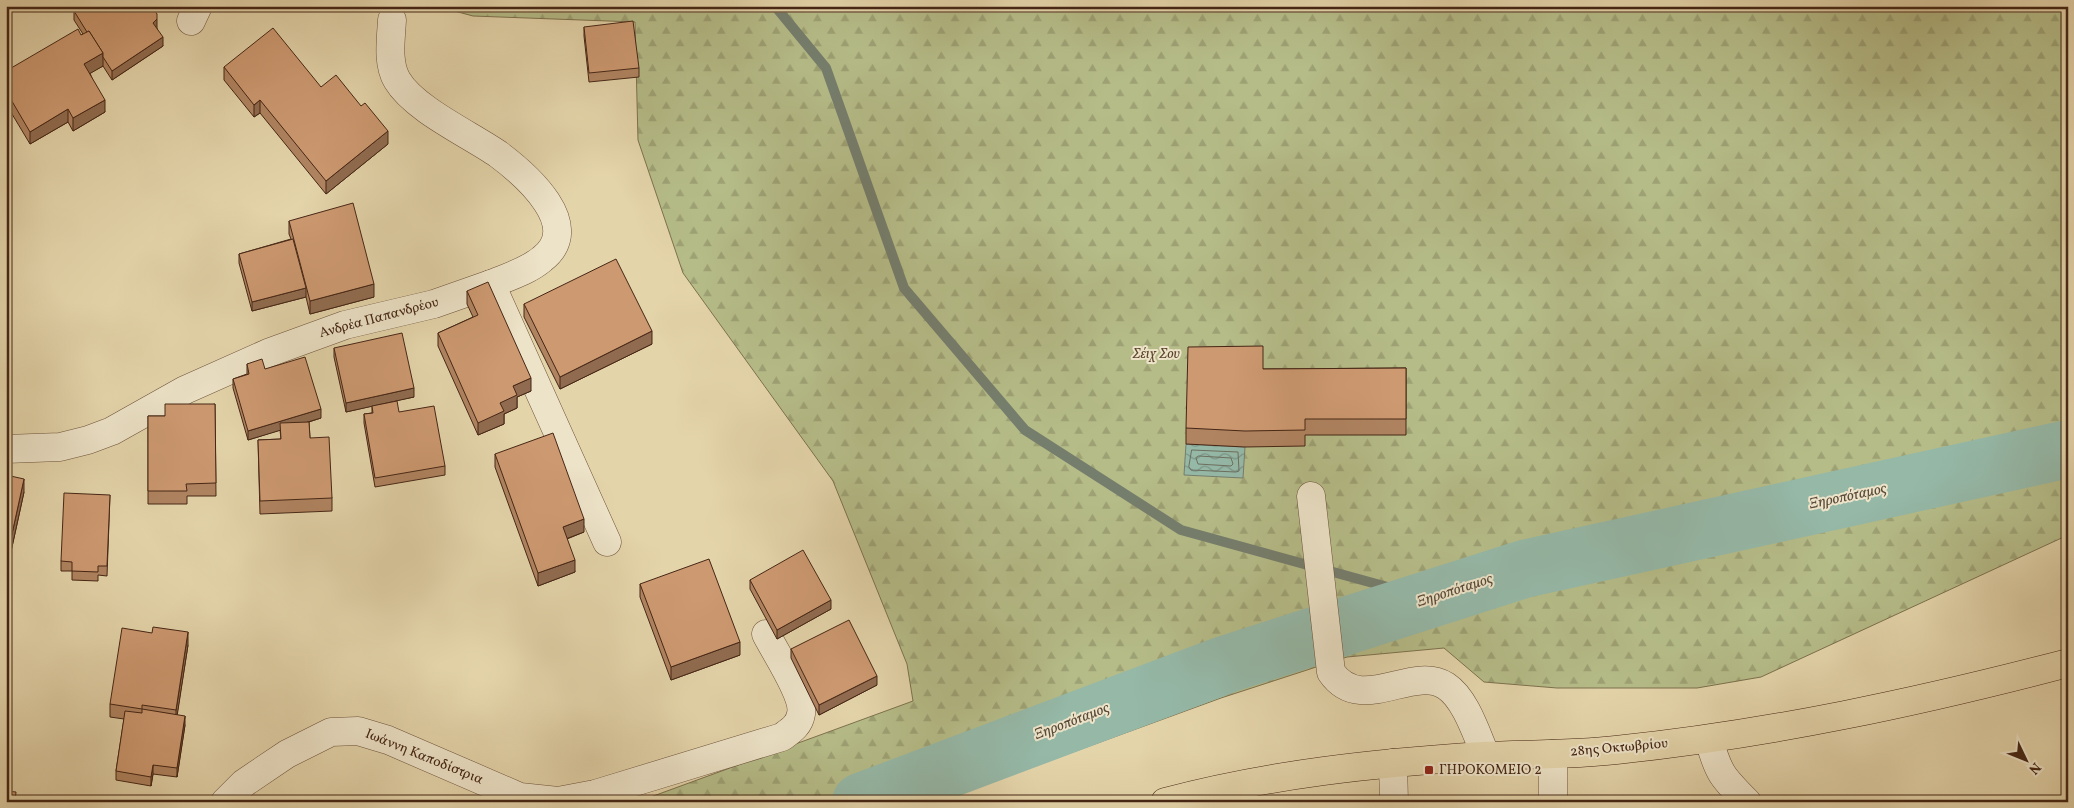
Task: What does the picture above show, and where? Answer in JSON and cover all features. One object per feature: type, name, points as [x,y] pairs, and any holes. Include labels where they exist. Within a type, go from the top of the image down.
[{"type":"main road","name":"28ης Οκτωβρίου","points":[[1165,802],[1264,779],[1393,763],[1486,756],[1615,750],[1709,739],[1883,708],[1965,690],[2068,663]]},
{"type":"street","name":"Ανδρέα Παπανδρέου","points":[[6,449],[60,447],[88,440],[112,431],[186,390],[268,353],[345,326],[434,304],[491,284],[525,270],[547,255],[556,242],[558,223],[546,201],[498,154],[429,110],[401,86],[392,68],[392,20]]},
{"type":"street","points":[[491,284],[607,542]]},
{"type":"street","points":[[1311,496],[1331,672],[1345,687],[1356,691],[1425,681],[1447,686],[1457,696],[1469,716],[1486,756]]},
{"type":"street","name":"Ιωάννη Καποδίστρια","points":[[225,802],[244,783],[287,754],[331,732],[358,731],[388,740],[520,797],[558,800],[595,794],[782,737],[795,728],[801,715],[801,698],[766,634]]},
{"type":"street","points":[[1709,739],[1716,766],[1720,773],[1747,802]]},
{"type":"street","points":[[1552,754],[1552,802]]},
{"type":"street","points":[[1393,763],[1394,802]]},
{"type":"green space","name":"Σέιχ Σου","points":[[436,6],[2068,6],[2068,535],[1761,677],[1697,688],[1557,688],[1484,682],[1444,648],[1347,657],[1221,698],[936,802],[637,802],[913,701],[907,664],[833,481],[683,273],[638,140],[635,22],[473,16]]},
{"type":"water","points":[[1186,444],[1245,447],[1243,478],[1184,475]]},
{"type":"building","points":[[82,6],[152,6],[157,14],[157,19],[153,23],[163,37],[112,71],[103,57],[103,53],[74,11]]},
{"type":"building","points":[[633,21],[639,68],[589,73],[584,27]]},
{"type":"building","points":[[273,28],[321,87],[336,75],[361,106],[365,103],[388,131],[326,181],[260,100],[254,105],[224,67]]},
{"type":"building","points":[[78,29],[81,35],[89,31],[103,53],[84,64],[105,100],[73,118],[68,109],[30,132],[6,91],[6,71]]},
{"type":"building","points":[[353,203],[374,284],[310,301],[289,221]]},
{"type":"building","points":[[293,239],[306,288],[252,302],[239,254]]},
{"type":"building","points":[[616,259],[652,331],[560,377],[524,304]]},
{"type":"building","points":[[488,282],[531,378],[513,386],[517,395],[500,403],[504,411],[478,423],[438,333],[478,315],[467,291]]},
{"type":"building","points":[[402,333],[414,388],[346,403],[334,348]]},
{"type":"building","points":[[1263,346],[1263,369],[1406,368],[1406,419],[1305,419],[1305,430],[1245,431],[1186,428],[1188,347]]},
{"type":"building","points":[[305,357],[321,409],[248,431],[233,379],[249,374],[247,364],[262,359],[265,369]]},
{"type":"building","points":[[397,401],[399,412],[434,406],[445,466],[375,478],[364,414],[373,413],[372,406]]},
{"type":"building","points":[[165,404],[215,404],[216,483],[186,484],[187,491],[148,491],[148,416],[165,416]]},
{"type":"building","points":[[309,422],[310,438],[329,437],[332,498],[260,501],[258,440],[281,439],[280,423]]},
{"type":"building","points":[[553,433],[584,519],[563,527],[575,560],[538,573],[495,454]]},
{"type":"building","points":[[6,475],[24,479],[10,543],[6,542]]},
{"type":"building","points":[[64,493],[110,495],[107,566],[98,566],[98,572],[72,571],[72,562],[61,561]]},
{"type":"building","points":[[803,550],[831,600],[777,630],[750,580]]},
{"type":"building","points":[[709,559],[740,642],[671,667],[640,584]]},
{"type":"building","points":[[849,620],[877,676],[819,705],[791,649]]},
{"type":"building","points":[[153,627],[188,632],[176,710],[142,705],[142,709],[110,704],[122,628],[152,633]]},
{"type":"building","points":[[142,709],[185,716],[177,768],[153,765],[151,777],[116,771],[125,711],[142,713]]},
{"type":"building","points":[[6,791],[16,792],[15,802],[6,802]]},
{"type":"waterway","points":[[775,6],[826,68],[904,288],[1025,430],[1181,530],[1431,599]]},
{"type":"waterway","name":"Ξηροπόταμος","points":[[861,802],[1227,664],[1524,569],[2068,449]]},
{"type":"place","name":"ΓΗΡΟΚΟΜΕΙΟ 2","points":[[1429,770]]}]
